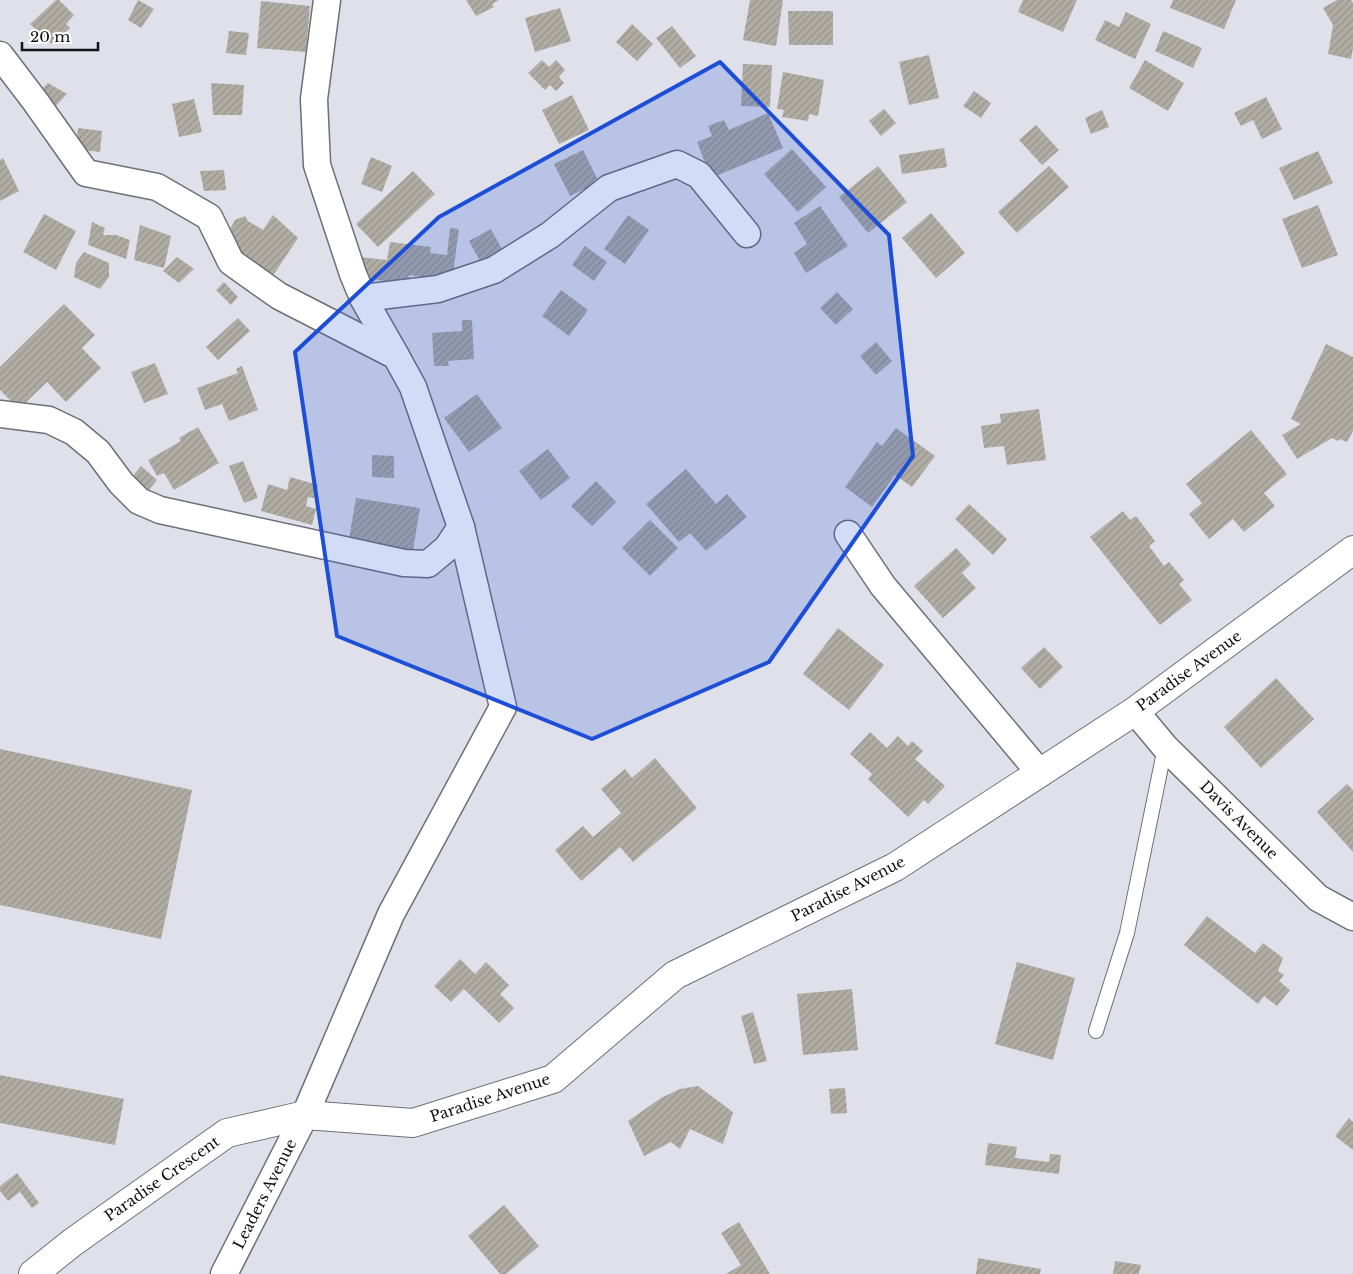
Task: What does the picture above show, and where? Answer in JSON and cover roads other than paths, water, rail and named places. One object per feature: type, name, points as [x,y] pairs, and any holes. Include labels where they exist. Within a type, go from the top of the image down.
[{"type":"street","name":"Leaders Avenue","points":[[224,1274],[305,1115],[391,914],[503,707],[461,527],[413,387],[363,298],[353,274],[317,166],[314,99],[326,0]]},
{"type":"street","points":[[0,55],[86,173],[157,187],[209,217],[231,262],[279,296],[396,356]]},
{"type":"street","points":[[363,298],[438,289],[494,270],[550,235],[609,188],[677,164],[699,175],[747,234]]},
{"type":"street","points":[[0,414],[49,420],[74,432],[98,452],[120,483],[139,501],[160,510],[404,563],[428,564],[447,548],[461,527]]},
{"type":"street","points":[[848,534],[883,586],[1040,773]]},
{"type":"street","name":"Paradise Avenue","points":[[305,1115],[412,1123],[553,1079],[675,975],[895,867],[1135,711],[1353,550]]},
{"type":"street","name":"Davis Avenue","points":[[1135,711],[1165,747],[1318,898],[1353,917]]},
{"type":"street","name":"Paradise Crescent","points":[[33,1274],[73,1242],[227,1133],[305,1115]]},
{"type":"lane","points":[[1096,1031],[1127,933],[1165,747]]}]
